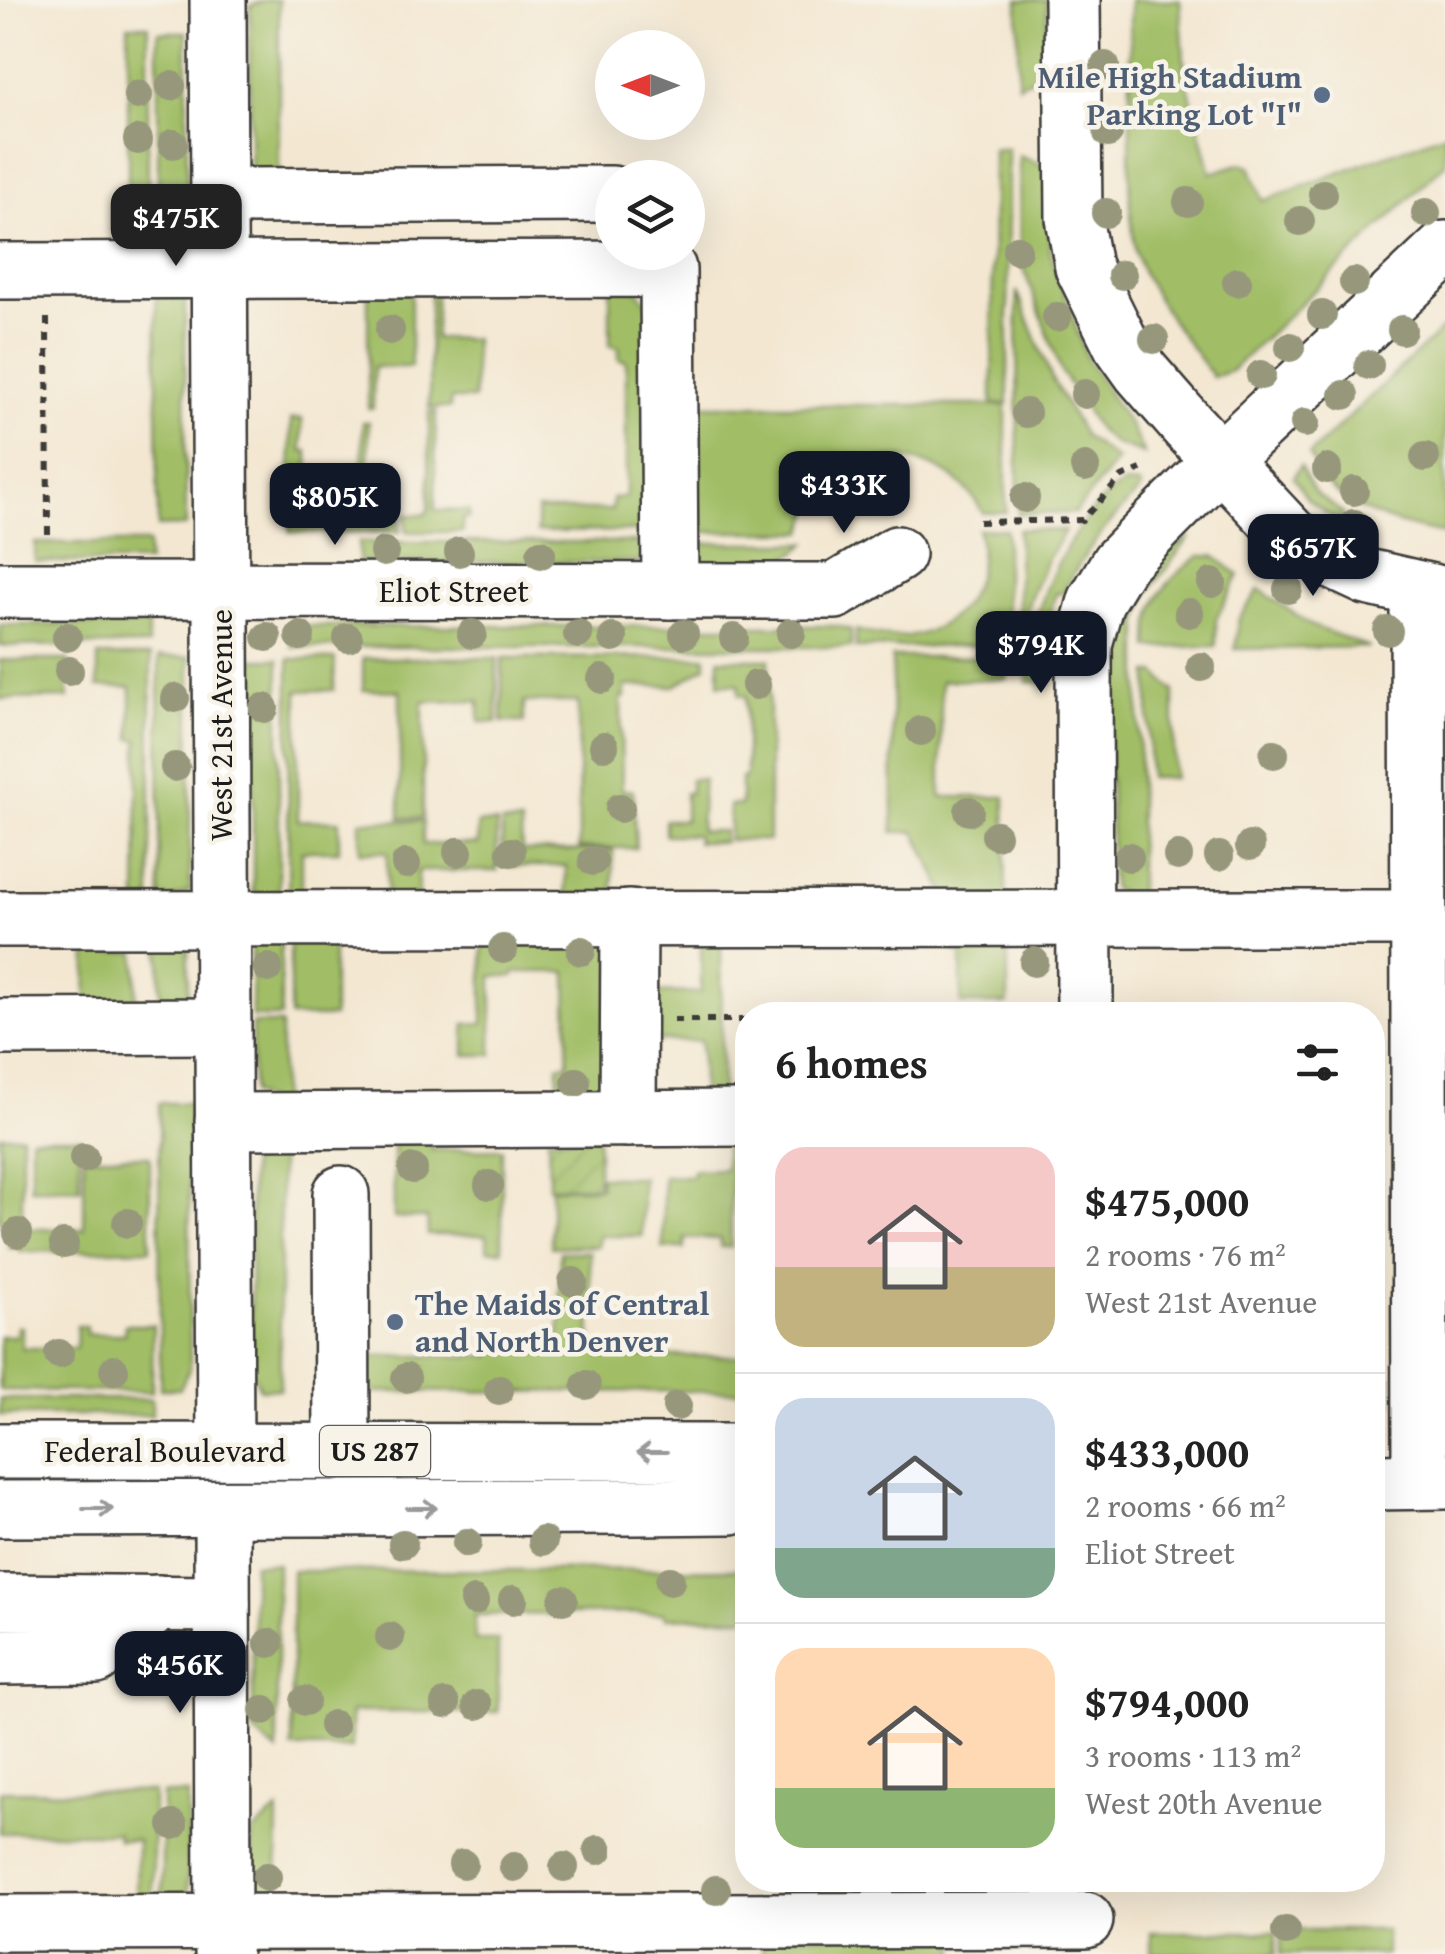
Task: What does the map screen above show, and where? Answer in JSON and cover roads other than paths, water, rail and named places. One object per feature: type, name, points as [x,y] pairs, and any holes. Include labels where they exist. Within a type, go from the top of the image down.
[{"type":"street","name":"West 21st Avenue","points":[[218,0],[224,1451]]},
{"type":"street","points":[[1072,0],[1074,218],[1083,267],[1102,310],[1141,372],[1292,536],[1324,557],[1367,577],[1431,592],[1418,918],[1432,1112],[1412,1481]]},
{"type":"street","points":[[219,196],[595,194]]},
{"type":"street","points":[[1085,1002],[1084,644],[1096,601],[1119,563],[1220,461],[1445,249]]},
{"type":"street","points":[[24,270],[668,270],[670,591]]},
{"type":"street","name":"Eliot Street","points":[[0,590],[835,591],[897,554]]},
{"type":"street","points":[[628,1119],[629,918]]},
{"type":"street","points":[[0,919],[1418,918]]},
{"type":"street","points":[[0,1027],[222,1026]]},
{"type":"street","points":[[223,1121],[735,1118]]},
{"type":"street","points":[[341,1194],[342,1451]]},
{"type":"street","name":"Federal Boulevard","points":[[0,1450],[735,1454]]},
{"type":"street","name":"Federal Boulevard","points":[[0,1509],[735,1505]]},
{"type":"street","points":[[222,1509],[222,1938]]},
{"type":"street","points":[[0,1602],[222,1604]]},
{"type":"street","points":[[0,1657],[96,1656],[158,1603]]},
{"type":"street","points":[[0,1923],[222,1938],[1085,1918]]},
{"type":"place","name":"Mile High Stadium Parking Lot \"I\"","points":[[1322,95]]},
{"type":"place","name":"The Maids of Central and North Denver","points":[[395,1322]]}]
